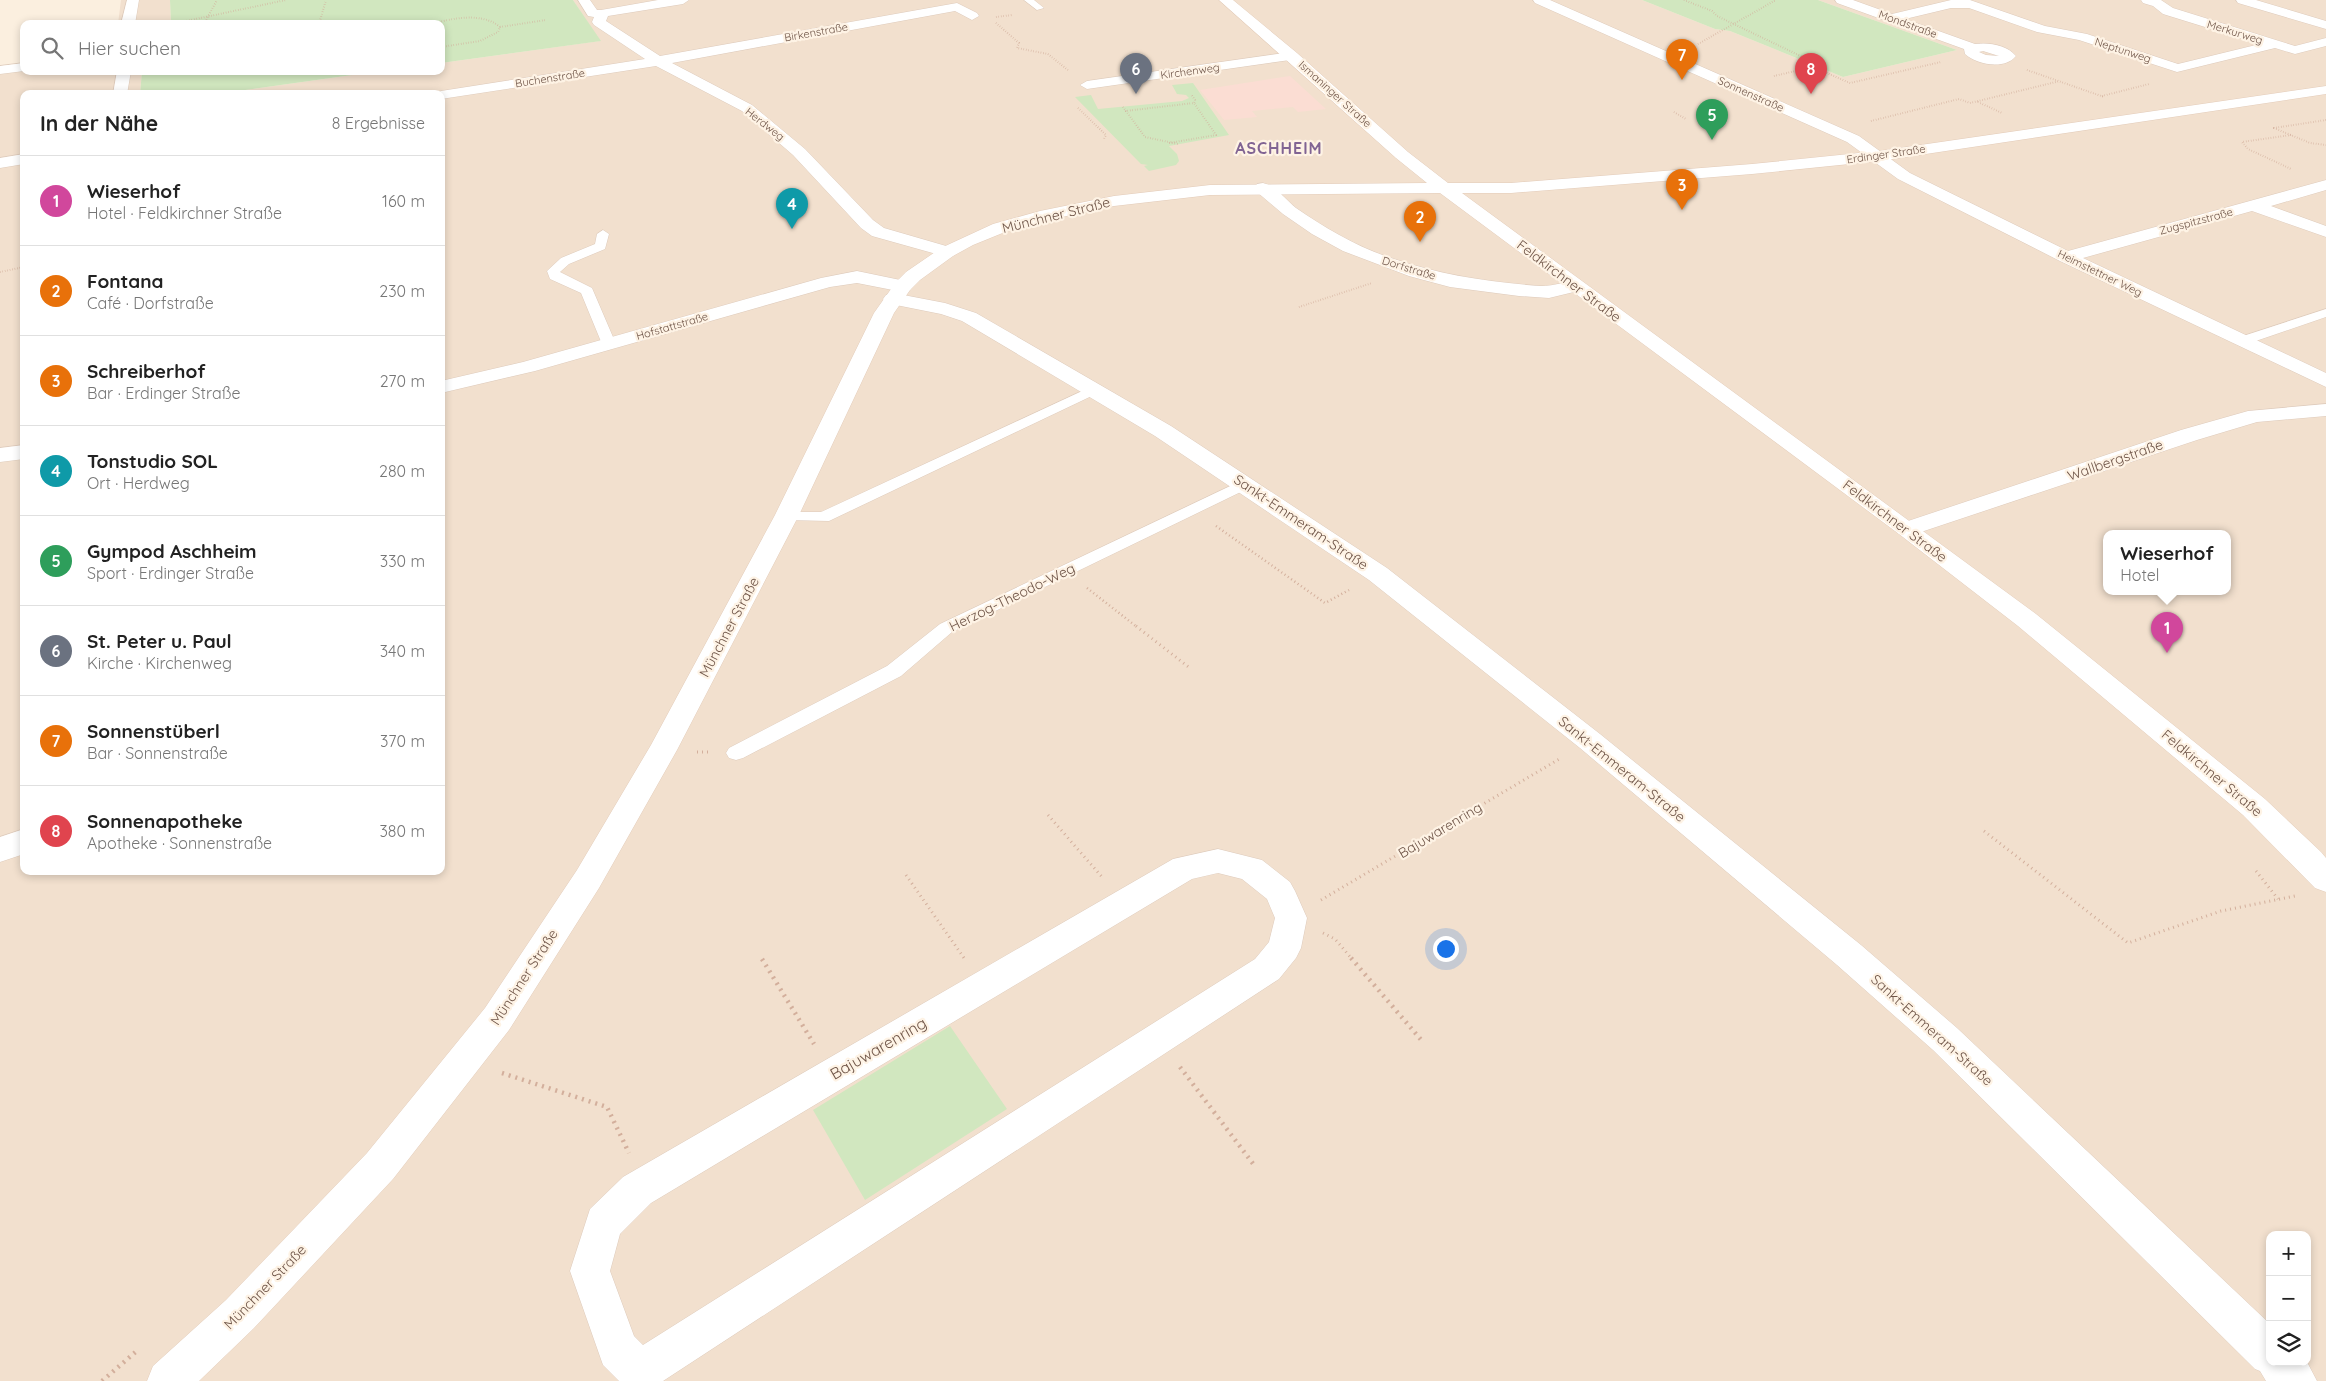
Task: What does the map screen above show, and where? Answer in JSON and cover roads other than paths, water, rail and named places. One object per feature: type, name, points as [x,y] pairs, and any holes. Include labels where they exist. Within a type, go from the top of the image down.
[{"type":"street","points":[[129,20],[133,0]]},
{"type":"street","name":"Herdweg","points":[[584,0],[593,13],[602,14],[599,22],[658,61],[753,113],[799,152],[867,224],[878,232],[947,252]]},
{"type":"street","points":[[602,14],[683,0]]},
{"type":"street","name":"Ismaninger Straße","points":[[1225,0],[1292,56],[1402,155],[1444,188]]},
{"type":"street","name":"Sonnenstraße","points":[[1539,0],[1834,131],[1879,156]]},
{"type":"street","name":"Mondstraße","points":[[1841,0],[1974,51],[1995,49],[2008,56],[2001,60]]},
{"type":"street","name":"Neptunweg","points":[[1891,18],[1952,4],[1970,4],[1985,0]]},
{"type":"street","name":"Merkurweg","points":[[2147,0],[2158,4],[2168,11],[2295,50],[2326,42]]},
{"type":"street","points":[[2242,0],[2326,25]]},
{"type":"street","name":"Neptunweg","points":[[1970,4],[2042,29],[2082,37],[2177,68],[2276,44]]},
{"type":"street","name":"Birkenstraße","points":[[658,61],[957,7],[972,16]]},
{"type":"street","name":"Kirchenweg","points":[[1087,85],[1292,56]]},
{"type":"street","name":"Buchenstraße","points":[[445,94],[658,61]]},
{"type":"street","points":[[0,70],[20,68]]},
{"type":"street","points":[[121,90],[123,75]]},
{"type":"street","name":"Erdinger Straße","points":[[1444,188],[1498,188],[1598,182],[1879,156],[2326,90]]},
{"type":"street","name":"Heimstettner Weg","points":[[1879,156],[1904,176],[2066,257],[2326,381]]},
{"type":"street","points":[[0,163],[20,160]]},
{"type":"street","name":"Zugspitzstraße","points":[[2066,257],[2326,185]]},
{"type":"street","name":"Münchner Straße","points":[[168,1381],[240,1314],[380,1166],[497,1019],[588,879],[663,750],[787,515],[875,330],[898,292],[947,252],[999,228],[1079,207],[1154,195],[1263,188],[1444,188]]},
{"type":"street","name":"Dorfstraße","points":[[1263,188],[1280,205],[1312,227],[1356,250],[1407,270],[1451,281],[1496,289],[1550,292],[1575,286]]},
{"type":"street","name":"Feldkirchner Straße","points":[[1444,188],[1907,529],[2034,626],[2254,807],[2326,879]]},
{"type":"street","points":[[2253,205],[2326,232]]},
{"type":"street","name":"Hofstattstraße","points":[[445,386],[528,367],[828,282],[857,277],[898,292]]},
{"type":"street","name":"Sankt-Emmeram-Straße","points":[[898,292],[968,317],[1163,431],[1378,574],[1590,741],[1849,955],[1945,1039],[2266,1350]]},
{"type":"street","name":"Wallbergstraße","points":[[1907,529],[2189,435],[2256,416],[2326,410]]},
{"type":"street","points":[[0,455],[20,452]]},
{"type":"street","points":[[0,850],[20,842]]},
{"type":"street","name":"Bajuwarenring","points":[[1218,861],[1251,869],[1279,891],[1291,918],[1284,948],[1267,969],[640,1377],[618,1350],[590,1270],[604,1223],[637,1190],[1184,868],[1218,861]]},
{"type":"street","points":[[2282,1366],[2296,1381]]},
{"type":"lane","points":[[1028,0],[1040,8]]},
{"type":"lane","points":[[603,234],[602,246],[565,261],[553,271],[554,276],[587,291],[609,344]]},
{"type":"lane","points":[[2242,341],[2326,313]]},
{"type":"lane","points":[[787,515],[823,517],[1093,390]]},
{"type":"lane","name":"Herzog-Theodo-Weg","points":[[736,753],[894,671],[946,628],[1245,484]]},
{"type":"place","name":"Sonnenstüberl","points":[[1682,80]]},
{"type":"place","name":"St. Peter u. Paul","points":[[1136,94]]},
{"type":"place","name":"Sonnenapotheke","points":[[1811,94]]},
{"type":"place","name":"Gympod Aschheim","points":[[1712,140]]},
{"type":"place","name":"Schreiberhof","points":[[1682,210]]},
{"type":"place","name":"Tonstudio SOL","points":[[792,229]]},
{"type":"place","name":"Fontana","points":[[1420,242]]},
{"type":"place","name":"Wieserhof","points":[[2167,653]]},
{"type":"district","name":"ASCHHEIM","points":[[1279,148]]}]
